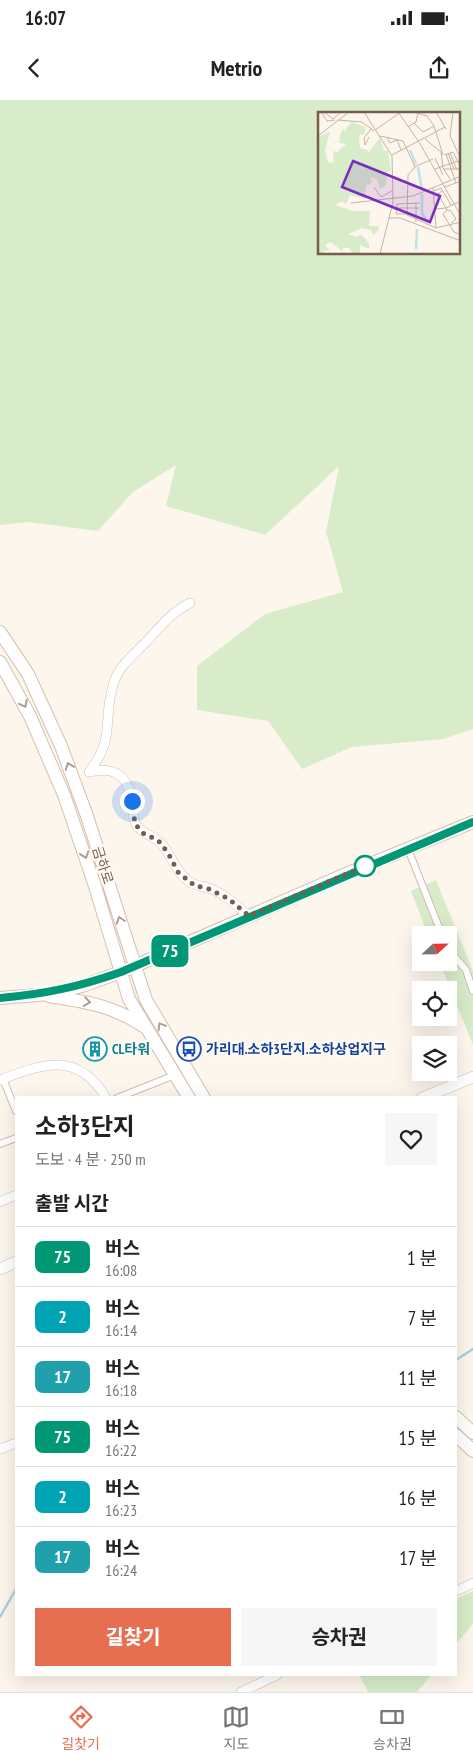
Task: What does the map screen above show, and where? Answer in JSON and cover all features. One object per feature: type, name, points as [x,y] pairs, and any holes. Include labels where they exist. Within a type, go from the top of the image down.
[{"type":"main road","name":"금하로","points":[[0,632],[40,698],[76,786],[146,1000],[203,1096]]},
{"type":"main road","name":"금하로","points":[[0,662],[30,716],[64,794],[95,886],[129,999],[188,1096]]},
{"type":"main road","points":[[0,998],[39,994],[82,986],[121,972],[408,848],[473,822]]},
{"type":"main road","points":[[39,994],[99,1004],[118,1011],[146,1028]]},
{"type":"main road","points":[[457,1418],[473,1433]]},
{"type":"main road","points":[[457,1436],[473,1451]]},
{"type":"street","points":[[76,786],[89,772],[105,747],[112,688],[121,665],[146,642],[173,612],[190,603]]},
{"type":"street","points":[[89,772],[105,768],[115,771],[124,781],[129,791],[135,824],[144,834],[162,844],[178,872],[195,886],[207,888],[229,899],[249,916]]},
{"type":"street","points":[[408,848],[438,926]]},
{"type":"street","points":[[458,961],[466,970],[473,991]]},
{"type":"street","points":[[15,1109],[1,1077],[36,1066],[68,1065],[95,1082],[105,1096]]},
{"type":"street","points":[[122,1096],[175,1074]]},
{"type":"street","points":[[427,1096],[473,1077]]},
{"type":"street","points":[[0,1144],[15,1138]]},
{"type":"street","points":[[0,1202],[15,1195]]},
{"type":"street","points":[[0,1269],[15,1262]]},
{"type":"street","points":[[0,1449],[15,1443]]},
{"type":"street","points":[[457,1591],[473,1584]]},
{"type":"street","points":[[241,1692],[275,1676]]},
{"type":"green space","points":[[0,100],[473,100],[473,729],[443,739],[352,747],[302,769],[268,721],[197,710],[197,666],[265,614],[343,592],[326,532],[339,466],[265,535],[166,506],[176,465],[133,492],[98,531],[28,522],[0,525]]},
{"type":"green space","points":[[436,880],[455,926],[425,926],[411,891]]},
{"type":"green space","points":[[458,934],[473,971],[473,1045],[457,1005],[457,981],[447,981],[443,971],[458,971]]},
{"type":"green space","points":[[473,1591],[473,1624],[457,1643],[457,1599]]},
{"type":"green space","points":[[360,1676],[430,1676],[417,1692],[368,1692]]},
{"type":"waterway","points":[[457,1359],[473,1349]]},
{"type":"waterway","points":[[0,1617],[15,1591]]},
{"type":"bus line","name":"75","points":[[0,998],[49,994],[82,986],[121,972],[355,870],[473,822]]},
{"type":"place","name":"CL타워","points":[[95,1049]]},
{"type":"place","name":"가리대.소하3단지.소하상업지구","points":[[189,1049]]},
{"type":"route","points":[[132,801],[135,824],[144,834],[158,840],[166,849],[178,872],[195,886],[207,888],[229,899],[249,916],[365,866]]}]
